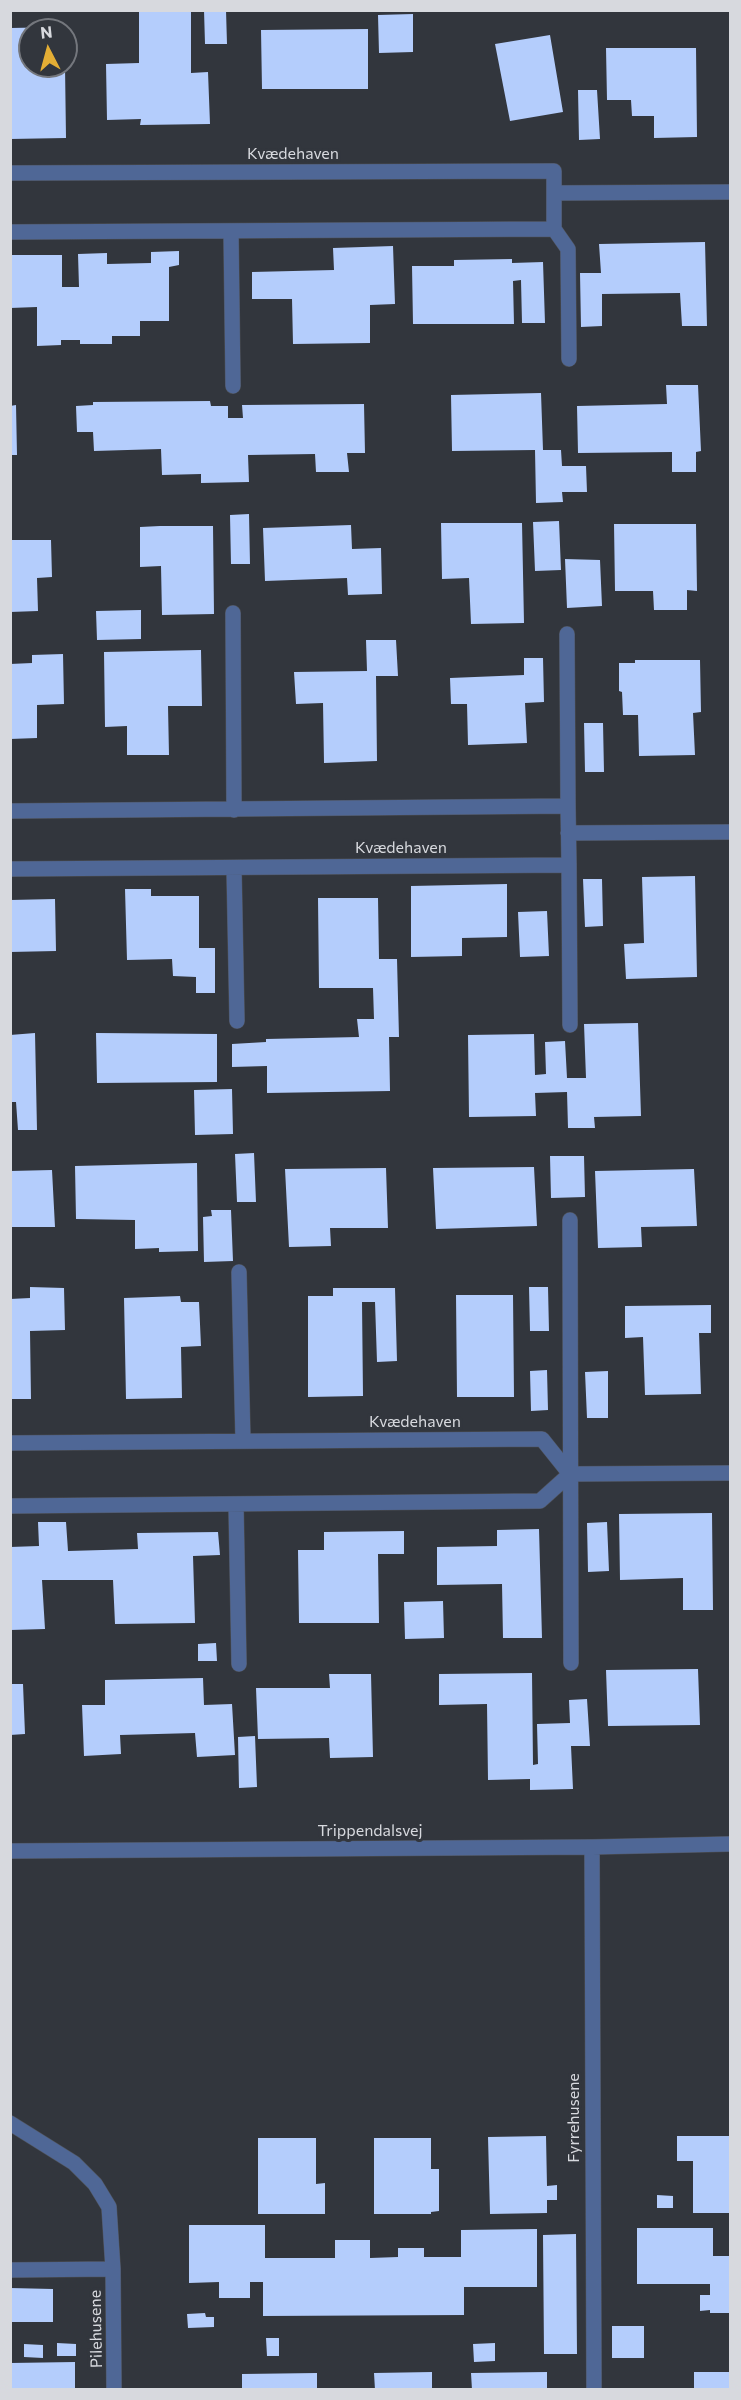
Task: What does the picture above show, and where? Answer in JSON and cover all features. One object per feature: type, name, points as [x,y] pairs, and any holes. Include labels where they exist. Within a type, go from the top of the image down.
[{"type":"street","name":"Kvædehaven","points":[[10,173],[554,171],[554,229],[568,249],[569,359]]},
{"type":"street","points":[[554,193],[730,192]]},
{"type":"street","points":[[10,232],[554,229]]},
{"type":"street","points":[[231,231],[233,386]]},
{"type":"street","points":[[233,613],[234,810]]},
{"type":"street","points":[[567,634],[570,1025]]},
{"type":"street","points":[[10,811],[568,806]]},
{"type":"street","points":[[568,833],[730,832]]},
{"type":"street","name":"Kvædehaven","points":[[10,869],[568,865]]},
{"type":"street","points":[[234,868],[237,1021]]},
{"type":"street","points":[[570,1220],[571,1663]]},
{"type":"street","points":[[239,1272],[243,1441]]},
{"type":"street","name":"Kvædehaven","points":[[10,1443],[542,1439],[570,1474]]},
{"type":"street","points":[[10,1506],[540,1501],[570,1474],[730,1473]]},
{"type":"street","points":[[236,1504],[239,1664]]},
{"type":"street","name":"Trippendalsvej","points":[[10,1851],[730,1844]]},
{"type":"street","name":"Fyrrehusene","points":[[592,1847],[594,2390]]},
{"type":"street","name":"Pilehusene","points":[[10,2123],[74,2163],[95,2184],[109,2207],[113,2269],[114,2390]]},
{"type":"street","name":"Pilehusene","points":[[10,2270],[113,2269]]},
{"type":"building","points":[[139,10],[191,10],[191,73],[208,72],[210,124],[140,125],[141,119],[107,120],[106,64],[139,63]]},
{"type":"building","points":[[204,10],[226,10],[227,44],[205,44]]},
{"type":"building","points":[[413,14],[413,52],[379,53],[378,15]]},
{"type":"building","points":[[10,28],[18,28],[18,78],[65,78],[66,138],[10,139]]},
{"type":"building","points":[[368,29],[368,89],[262,89],[261,30]]},
{"type":"building","points":[[550,35],[563,112],[510,121],[495,44]]},
{"type":"building","points":[[606,48],[696,48],[697,137],[654,138],[654,116],[632,116],[631,100],[607,100]]},
{"type":"building","points":[[578,90],[597,90],[600,139],[579,140]]},
{"type":"building","points":[[705,242],[707,326],[682,326],[680,293],[602,294],[602,326],[581,327],[580,273],[601,273],[599,244]]},
{"type":"building","points":[[393,246],[395,304],[370,305],[370,343],[293,344],[292,299],[252,299],[252,272],[334,270],[333,248]]},
{"type":"building","points":[[179,251],[179,265],[169,267],[169,321],[140,321],[140,336],[112,336],[112,344],[80,344],[80,340],[61,340],[61,345],[37,346],[37,307],[10,308],[10,255],[62,255],[62,287],[79,287],[78,254],[107,253],[107,264],[151,263],[151,252]]},
{"type":"building","points":[[512,259],[512,263],[543,262],[545,323],[522,323],[521,280],[513,281],[514,324],[413,324],[412,266],[454,266],[454,260]]},
{"type":"building","points":[[666,385],[698,385],[701,451],[696,452],[696,472],[672,472],[672,452],[578,453],[577,406],[667,404]]},
{"type":"building","points":[[541,393],[543,450],[561,450],[562,466],[586,466],[587,492],[562,492],[563,502],[536,503],[535,450],[452,451],[451,395]]},
{"type":"building","points":[[210,401],[211,406],[228,406],[228,418],[243,418],[242,405],[364,404],[365,453],[347,453],[349,472],[316,472],[315,454],[248,455],[249,482],[201,483],[201,474],[162,475],[161,449],[94,451],[93,432],[77,432],[76,406],[93,405],[93,402]]},
{"type":"building","points":[[16,405],[17,455],[10,455],[10,406]]},
{"type":"building","points":[[249,514],[250,564],[231,564],[230,515]]},
{"type":"building","points":[[559,521],[561,570],[535,571],[533,522]]},
{"type":"building","points":[[441,523],[522,523],[524,623],[471,624],[469,578],[442,579]]},
{"type":"building","points":[[614,524],[696,524],[697,591],[687,590],[687,610],[654,610],[653,591],[615,591]]},
{"type":"building","points":[[351,525],[352,549],[381,548],[382,594],[348,595],[347,578],[265,581],[263,528]]},
{"type":"building","points":[[213,526],[214,614],[162,615],[161,566],[140,567],[140,527]]},
{"type":"building","points":[[10,540],[51,540],[52,577],[37,578],[38,611],[10,612]]},
{"type":"building","points":[[565,559],[600,560],[602,606],[567,608]]},
{"type":"building","points":[[141,610],[141,639],[97,640],[96,611]]},
{"type":"building","points":[[366,640],[396,640],[398,676],[376,676],[377,761],[324,763],[323,703],[296,704],[294,672],[367,671]]},
{"type":"building","points":[[201,650],[202,706],[168,706],[169,755],[127,755],[127,726],[105,727],[104,652]]},
{"type":"building","points":[[63,654],[64,704],[37,705],[37,738],[10,739],[10,664],[32,663],[32,655]]},
{"type":"building","points":[[524,658],[543,658],[544,702],[525,703],[527,743],[468,745],[467,704],[451,704],[450,678],[524,675]]},
{"type":"building","points":[[635,660],[700,660],[701,712],[693,713],[695,755],[639,756],[638,715],[623,715],[622,692],[619,691],[619,663],[635,663]]},
{"type":"building","points":[[584,723],[603,723],[604,772],[585,772]]},
{"type":"building","points":[[695,876],[697,977],[626,979],[624,944],[644,943],[642,877]]},
{"type":"building","points":[[583,879],[602,879],[603,926],[585,927]]},
{"type":"building","points":[[507,884],[507,937],[462,938],[462,956],[411,957],[411,886]]},
{"type":"building","points":[[125,889],[151,889],[151,896],[199,896],[199,948],[215,948],[215,993],[196,993],[196,977],[173,976],[172,959],[127,960]]},
{"type":"building","points":[[318,898],[378,898],[379,959],[397,959],[399,1037],[389,1037],[390,1091],[267,1093],[267,1066],[232,1067],[232,1044],[266,1042],[266,1039],[359,1037],[357,1019],[374,1019],[373,988],[319,988]]},
{"type":"building","points":[[55,899],[56,951],[10,952],[10,900]]},
{"type":"building","points":[[547,911],[549,956],[520,957],[518,912]]},
{"type":"building","points":[[638,1023],[641,1116],[594,1117],[595,1128],[568,1128],[567,1092],[535,1093],[536,1116],[469,1117],[468,1035],[534,1034],[535,1075],[546,1074],[545,1042],[565,1041],[567,1078],[586,1078],[584,1024]]},
{"type":"building","points":[[35,1033],[37,1130],[18,1130],[16,1102],[10,1102],[10,1035]]},
{"type":"building","points":[[96,1033],[217,1034],[217,1082],[97,1083]]},
{"type":"building","points":[[232,1089],[233,1134],[195,1135],[194,1090]]},
{"type":"building","points":[[254,1153],[256,1202],[237,1202],[235,1154]]},
{"type":"building","points":[[550,1156],[584,1156],[585,1197],[551,1198]]},
{"type":"building","points":[[197,1163],[198,1251],[159,1252],[159,1248],[135,1249],[135,1220],[76,1219],[75,1166]]},
{"type":"building","points":[[534,1167],[537,1226],[436,1229],[433,1168]]},
{"type":"building","points":[[386,1168],[388,1228],[330,1228],[331,1246],[289,1247],[285,1169]]},
{"type":"building","points":[[694,1169],[697,1226],[641,1227],[642,1247],[598,1248],[595,1171]]},
{"type":"building","points":[[52,1170],[55,1227],[10,1227],[10,1171]]},
{"type":"building","points":[[211,1210],[231,1210],[233,1261],[204,1262],[203,1217],[212,1216]]},
{"type":"building","points":[[30,1287],[64,1288],[65,1330],[30,1331],[31,1399],[10,1399],[10,1299],[30,1298]]},
{"type":"building","points":[[529,1287],[548,1287],[549,1331],[530,1331]]},
{"type":"building","points":[[333,1288],[395,1288],[397,1361],[377,1362],[375,1302],[362,1302],[363,1396],[308,1397],[308,1296],[333,1296]]},
{"type":"building","points":[[456,1295],[513,1295],[514,1397],[457,1397]]},
{"type":"building","points":[[180,1296],[181,1302],[199,1302],[201,1346],[181,1347],[182,1398],[126,1399],[124,1298]]},
{"type":"building","points":[[711,1305],[711,1333],[699,1333],[701,1394],[645,1395],[643,1337],[625,1338],[625,1306]]},
{"type":"building","points":[[547,1370],[548,1410],[531,1411],[530,1371]]},
{"type":"building","points":[[608,1371],[608,1418],[587,1418],[585,1372]]},
{"type":"building","points":[[712,1513],[713,1610],[683,1610],[683,1578],[620,1580],[619,1514]]},
{"type":"building","points":[[38,1522],[66,1522],[68,1551],[138,1549],[137,1533],[218,1532],[220,1555],[193,1556],[195,1623],[115,1624],[113,1580],[42,1580],[45,1629],[10,1630],[10,1547],[39,1546]]},
{"type":"building","points":[[607,1522],[609,1571],[588,1572],[587,1523]]},
{"type":"building","points":[[539,1529],[542,1638],[503,1638],[502,1584],[437,1585],[437,1547],[497,1546],[497,1530]]},
{"type":"building","points":[[404,1531],[404,1554],[378,1554],[379,1623],[299,1623],[298,1550],[324,1550],[324,1532]]},
{"type":"building","points":[[443,1601],[444,1638],[405,1639],[404,1602]]},
{"type":"building","points":[[216,1643],[217,1661],[198,1661],[198,1644]]},
{"type":"building","points":[[698,1669],[700,1725],[608,1726],[606,1670]]},
{"type":"building","points":[[532,1673],[533,1765],[538,1764],[537,1724],[570,1723],[569,1700],[587,1699],[590,1746],[571,1746],[573,1789],[530,1790],[530,1779],[488,1780],[487,1704],[439,1705],[439,1674]]},
{"type":"building","points":[[329,1674],[371,1674],[373,1757],[330,1758],[329,1738],[258,1739],[256,1688],[330,1688]]},
{"type":"building","points":[[203,1678],[204,1705],[232,1704],[235,1755],[197,1757],[195,1733],[120,1735],[121,1754],[84,1756],[82,1705],[105,1705],[105,1680]]},
{"type":"building","points":[[10,1684],[23,1684],[25,1734],[10,1735]]},
{"type":"building","points":[[255,1736],[257,1787],[239,1788],[238,1737]]},
{"type":"building","points":[[546,2136],[547,2186],[557,2185],[557,2200],[547,2200],[547,2213],[490,2214],[488,2137]]},
{"type":"building","points":[[677,2136],[730,2136],[730,2213],[693,2213],[693,2161],[677,2161]]},
{"type":"building","points":[[258,2138],[316,2138],[316,2184],[325,2183],[325,2214],[258,2214]]},
{"type":"building","points":[[374,2138],[431,2138],[431,2169],[439,2169],[439,2211],[431,2212],[431,2214],[374,2214]]},
{"type":"building","points":[[657,2195],[673,2196],[673,2208],[657,2208]]},
{"type":"building","points":[[189,2225],[265,2225],[265,2258],[335,2258],[335,2240],[370,2240],[370,2258],[398,2257],[398,2248],[424,2248],[424,2257],[461,2257],[461,2230],[537,2229],[537,2287],[464,2287],[464,2315],[263,2316],[263,2282],[250,2282],[250,2298],[219,2298],[219,2282],[189,2283]]},
{"type":"building","points":[[637,2228],[713,2228],[713,2256],[730,2256],[730,2313],[700,2311],[700,2295],[710,2295],[710,2284],[637,2284]]},
{"type":"building","points":[[576,2234],[577,2354],[544,2354],[543,2235]]},
{"type":"building","points":[[10,2288],[53,2289],[53,2322],[10,2322]]},
{"type":"building","points":[[205,2313],[206,2317],[214,2317],[214,2327],[188,2328],[187,2314]]},
{"type":"building","points":[[612,2326],[644,2326],[644,2358],[612,2358]]},
{"type":"building","points":[[266,2338],[279,2338],[279,2356],[267,2356]]},
{"type":"building","points":[[57,2343],[76,2344],[76,2356],[57,2356]]},
{"type":"building","points":[[495,2343],[495,2361],[474,2362],[473,2344]]},
{"type":"building","points":[[24,2344],[43,2345],[43,2358],[24,2357]]},
{"type":"building","points":[[75,2362],[75,2390],[10,2390],[10,2363]]},
{"type":"building","points":[[432,2372],[432,2390],[375,2390],[374,2373]]},
{"type":"building","points":[[547,2372],[547,2390],[472,2390],[471,2373]]},
{"type":"building","points":[[694,2372],[730,2372],[730,2390],[694,2390]]},
{"type":"building","points":[[317,2373],[317,2390],[242,2390],[242,2374]]}]
